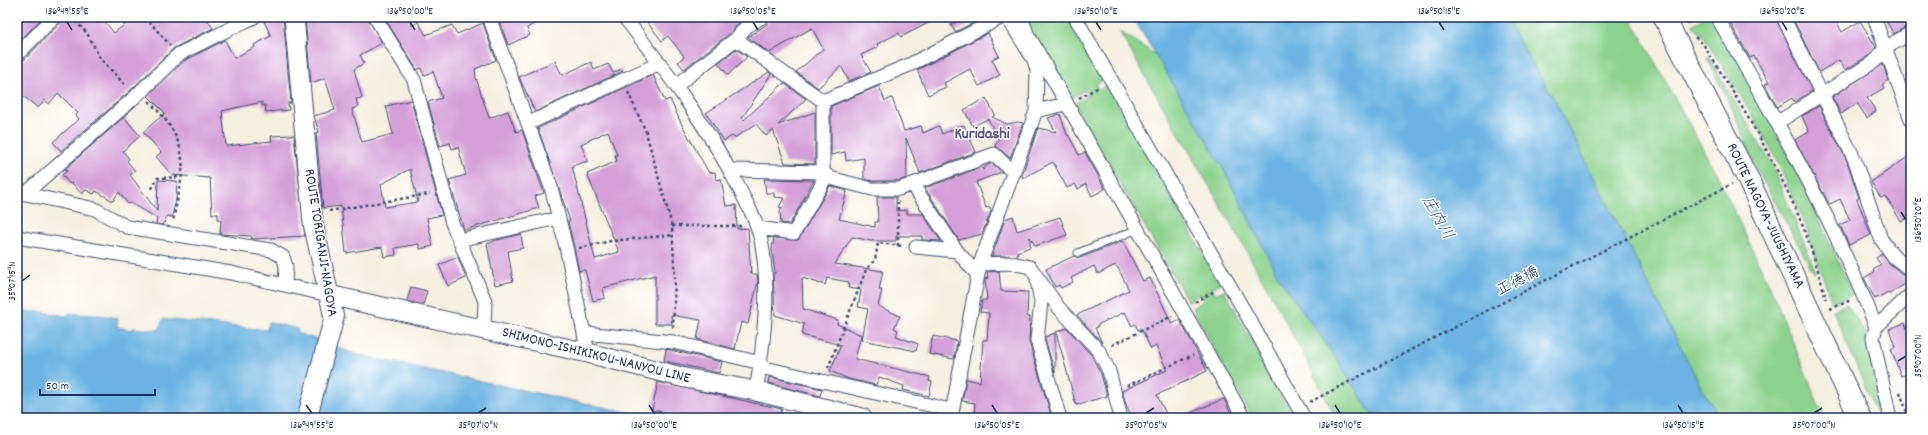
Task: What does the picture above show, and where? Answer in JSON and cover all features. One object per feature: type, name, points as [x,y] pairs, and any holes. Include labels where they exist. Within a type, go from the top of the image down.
[{"type":"main road","name":"ROUTE TORIGANJI-NAGOYA","points":[[294,17],[312,213],[334,318],[307,418]]},
{"type":"main road","name":"ROUTE NAGOYA-JUUSHIYAMA","points":[[1664,17],[1747,177],[1860,418]]},
{"type":"main road","name":"SHIMONO-ISHIKIKOU-NANYOU LINE","points":[[329,294],[588,352],[685,378],[756,391],[862,418]]},
{"type":"street","points":[[17,55],[54,17]]},
{"type":"street","points":[[21,193],[138,94],[178,54],[254,17]]},
{"type":"street","points":[[375,17],[414,80],[443,192],[459,240],[485,300],[484,329]]},
{"type":"street","points":[[489,17],[529,123],[551,187],[567,251],[588,352]]},
{"type":"street","points":[[624,17],[677,85],[730,170],[758,227],[765,266],[765,308],[756,391]]},
{"type":"street","points":[[677,85],[736,39],[746,27],[762,17]]},
{"type":"street","points":[[823,101],[909,65],[1002,17]]},
{"type":"street","points":[[1007,17],[1034,60]]},
{"type":"street","points":[[1021,17],[1031,40],[1066,104],[1206,348],[1244,418]]},
{"type":"street","points":[[1075,17],[1301,413]]},
{"type":"street","points":[[1717,17],[1778,122],[1856,277],[1876,327]]},
{"type":"street","points":[[1783,17],[1822,95],[1841,128],[1854,158],[1881,240],[1894,257],[1908,267],[1911,273]]},
{"type":"street","points":[[1874,17],[1911,119]]},
{"type":"street","points":[[1778,122],[1875,61],[1886,48],[1911,33]]},
{"type":"street","points":[[736,39],[823,101]]},
{"type":"street","points":[[585,333],[673,342],[951,414],[963,360],[979,269],[1036,111],[1037,70],[1031,40]]},
{"type":"street","points":[[529,123],[660,63]]},
{"type":"street","points":[[758,227],[794,233],[822,184],[823,101]]},
{"type":"street","points":[[1036,111],[1066,104]]},
{"type":"street","points":[[730,170],[823,172],[830,178],[872,189],[899,189],[994,154],[1014,173]]},
{"type":"street","points":[[913,185],[957,251],[979,269],[1012,263],[1030,267],[1059,308],[1099,351],[1109,371],[1121,418]]},
{"type":"street","points":[[21,193],[95,209],[126,227],[271,250],[283,257],[286,266],[285,285]]},
{"type":"street","points":[[459,240],[558,218]]},
{"type":"street","points":[[17,237],[231,274],[329,294]]},
{"type":"street","points":[[916,247],[957,251]]},
{"type":"street","points":[[1034,273],[1040,288],[1041,302],[1037,340],[1060,418]]},
{"type":"street","points":[[1890,418],[1873,338],[1876,327],[1911,294]]},
{"type":"lane","points":[[1078,253],[1138,229]]},
{"type":"path","points":[[71,17],[87,33],[100,58],[164,117],[173,130],[182,159],[181,176],[171,234]]},
{"type":"path","points":[[145,17],[178,54]]},
{"type":"path","points":[[1687,23],[1697,17]]},
{"type":"path","points":[[1694,35],[1703,44],[1743,108],[1772,159],[1797,212],[1813,254],[1826,299]]},
{"type":"path","points":[[623,80],[646,132],[672,226],[676,278],[673,342]]},
{"type":"path","points":[[1088,93],[1097,88]]},
{"type":"path","points":[[152,189],[157,178],[181,176]]},
{"type":"path","name":"正徳橋","points":[[1301,413],[1747,177]]},
{"type":"path","points":[[898,246],[899,189]]},
{"type":"path","points":[[312,213],[443,192]]},
{"type":"path","points":[[672,226],[758,227]]},
{"type":"path","points":[[567,251],[611,241],[672,235]]},
{"type":"path","points":[[822,381],[866,270],[875,260],[878,243],[916,247]]},
{"type":"path","points":[[1203,298],[1213,292]]},
{"type":"path","points":[[1830,309],[1846,301]]},
{"type":"path","points":[[1099,351],[1184,310]]},
{"type":"path","points":[[1115,392],[1206,348]]},
{"type":"green space","points":[[1026,17],[1068,17],[1104,80],[1095,85],[1099,90],[1107,85],[1220,283],[1212,288],[1215,294],[1224,290],[1295,418],[1252,418],[1192,308],[1204,300],[1200,294],[1188,301],[1074,104],[1089,95],[1085,90],[1071,98],[1035,37]]},
{"type":"green space","points":[[1504,17],[1630,17],[1716,173],[1772,291],[1824,418],[1720,418],[1703,391],[1553,97]]},
{"type":"green space","points":[[1706,17],[1714,17],[1802,180],[1853,294],[1832,303],[1805,224],[1774,154],[1745,103],[1704,37],[1692,25]]},
{"type":"green space","points":[[1119,31],[1156,55],[1223,168],[1279,278],[1337,359],[1374,418],[1336,418],[1258,271]]},
{"type":"green space","points":[[1708,57],[1771,163],[1816,272],[1814,273],[1756,168],[1735,115],[1707,58]]},
{"type":"green space","points":[[1847,304],[1865,333],[1885,418],[1878,418],[1833,310]]},
{"type":"water","name":"庄内川","points":[[1133,17],[1504,17],[1553,97],[1703,391],[1720,418],[1374,418],[1337,359],[1279,278],[1223,168]]},
{"type":"water","points":[[17,310],[31,312],[39,311],[65,316],[70,313],[112,317],[118,319],[117,327],[132,330],[133,328],[159,330],[163,319],[267,330],[269,322],[298,329],[297,333],[354,354],[654,418],[17,418]]},
{"type":"building","points":[[17,17],[43,17],[17,44]]},
{"type":"building","points":[[62,17],[101,17],[114,33],[135,17],[205,17],[213,28],[174,48],[131,90],[61,151],[53,142],[79,119],[76,115],[78,113],[58,93],[49,104],[45,100],[38,108],[17,91],[17,63],[23,61],[60,23]]},
{"type":"building","points":[[262,17],[283,17],[291,103],[288,103],[289,110],[266,112],[265,105],[262,106],[262,102],[222,111],[226,146],[272,141],[271,136],[294,135],[305,236],[252,239],[251,236],[220,234],[221,220],[218,220],[218,214],[212,214],[210,178],[172,175],[156,157],[161,152],[143,132],[165,113],[148,96],[184,61],[225,40],[234,58],[255,47],[254,45],[271,36]]},
{"type":"building","points":[[305,17],[367,17],[382,43],[360,55],[364,63],[354,69],[362,98],[356,99],[358,107],[352,109],[362,142],[393,134],[386,106],[411,100],[442,215],[427,218],[433,246],[420,249],[419,244],[395,248],[396,255],[384,257],[382,247],[346,253],[341,206],[323,208],[316,133],[319,132],[314,116],[335,110],[325,78],[311,83]],"holes":[[[410,169],[418,202],[385,207],[381,184]]]},
{"type":"building","points":[[384,17],[407,17],[412,26],[418,22],[426,35],[452,25],[457,34],[483,23],[496,60],[475,69],[476,78],[489,118],[508,111],[516,132],[522,130],[544,193],[535,196],[539,208],[464,230],[449,180],[466,175],[458,147],[452,149],[450,143],[440,146],[428,102],[442,98],[433,71],[424,76],[421,68],[417,70]]},
{"type":"building","points":[[498,17],[546,17],[527,28],[530,35],[508,45]]},
{"type":"building","points":[[654,17],[734,17],[739,23],[730,33],[684,69],[678,62],[684,57],[683,55],[668,36],[662,41],[647,22]]},
{"type":"building","points":[[770,17],[940,17],[901,37],[899,33],[877,44],[878,47],[861,55],[871,72],[849,81],[841,66],[818,88],[796,72],[823,49],[812,28],[769,53],[748,37],[767,24]]},
{"type":"building","points":[[965,17],[980,17],[981,19],[955,32],[951,25]]},
{"type":"building","points":[[1727,17],[1775,17],[1812,91],[1794,102],[1792,98],[1777,107],[1765,84],[1769,82],[1754,56],[1750,58]]},
{"type":"building","points":[[1792,17],[1834,17],[1842,32],[1860,21],[1876,47],[1870,55],[1845,70],[1839,60],[1819,72]]},
{"type":"building","points":[[1884,17],[1901,17],[1907,26],[1894,34]]},
{"type":"building","points":[[988,33],[999,56],[992,59],[1000,75],[979,86],[970,69],[944,83],[946,87],[928,95],[917,70]]},
{"type":"building","points":[[736,49],[747,57],[728,75],[718,63]]},
{"type":"building","points":[[555,61],[562,75],[591,62],[594,70],[608,64],[613,73],[622,69],[623,71],[535,112],[519,77]]},
{"type":"building","points":[[1883,64],[1888,80],[1882,85],[1884,88],[1867,98],[1876,111],[1867,118],[1857,103],[1841,114],[1832,97]]},
{"type":"building","points":[[769,72],[771,74],[742,118],[744,120],[784,83],[806,99],[778,125],[815,112],[815,164],[785,163],[773,130],[766,136],[756,124],[734,138],[732,136],[724,141],[706,113]]},
{"type":"building","points":[[653,75],[665,101],[670,99],[681,123],[709,173],[715,172],[716,180],[721,179],[726,206],[736,205],[737,229],[748,228],[751,274],[757,274],[758,281],[748,324],[741,322],[735,349],[697,339],[701,320],[671,315],[672,324],[655,324],[655,275],[603,288],[605,298],[593,301],[585,270],[579,271],[568,221],[570,221],[538,128]],"holes":[[[608,131],[617,155],[615,155],[617,161],[587,174],[619,252],[595,259],[572,166],[588,161],[581,144]]]},
{"type":"building","points":[[879,86],[885,101],[892,98],[904,131],[921,126],[923,133],[939,126],[942,134],[964,125],[976,152],[920,173],[906,138],[907,178],[898,181],[873,181],[864,179],[864,158],[846,161],[845,152],[831,155],[831,106]]},
{"type":"building","points":[[986,98],[995,115],[992,117],[1007,124],[1018,122],[1023,123],[1010,158],[995,146],[999,139],[988,119],[973,126],[964,110]]},
{"type":"building","points":[[1819,106],[1847,161],[1859,198],[1857,199],[1871,235],[1849,245],[1840,225],[1850,220],[1840,199],[1830,204],[1828,202],[1795,140],[1809,132],[1802,116]]},
{"type":"building","points":[[1060,114],[1067,135],[1069,136],[1079,155],[1085,152],[1105,189],[1092,196],[1086,184],[1078,189],[1075,184],[1067,188],[1053,162],[1023,178],[1022,175],[1038,128],[1056,132],[1048,118]]},
{"type":"building","points":[[124,117],[140,136],[123,151],[129,159],[127,161],[135,171],[130,175],[157,211],[158,180],[177,181],[176,199],[172,217],[167,216],[164,221],[166,223],[164,222],[162,225],[156,224],[157,218],[130,203],[128,204],[119,192],[113,201],[96,191],[94,194],[86,190],[82,194],[62,175],[67,171],[65,169]]},
{"type":"building","points":[[1911,155],[1911,216],[1901,221],[1885,196],[1881,198],[1871,182]]},
{"type":"building","points":[[992,163],[1002,172],[976,182],[986,208],[990,207],[991,211],[982,234],[959,240],[925,188],[982,167],[983,170],[986,166]]},
{"type":"building","points":[[764,179],[814,180],[790,224],[781,223],[780,212],[782,208],[779,207],[784,198],[774,197],[774,193],[766,193]]},
{"type":"building","points":[[830,186],[847,191],[839,219],[875,227],[875,222],[878,222],[877,197],[896,197],[896,211],[907,210],[907,214],[923,214],[941,241],[922,240],[922,236],[896,236],[896,241],[871,241],[852,237],[835,264],[883,271],[879,290],[882,290],[878,306],[900,316],[894,328],[898,330],[896,336],[918,344],[916,351],[862,340],[868,309],[858,307],[861,290],[848,288],[849,282],[827,278],[825,285],[802,278],[803,309],[838,320],[837,324],[861,335],[855,359],[930,377],[929,381],[932,382],[929,396],[903,390],[904,386],[879,377],[876,385],[849,379],[830,371],[841,345],[802,335],[804,324],[775,315],[773,273],[775,273],[772,249],[774,238],[798,240]]},
{"type":"building","points":[[1013,216],[1017,231],[1060,217],[1067,235],[1035,246],[1030,237],[1030,247],[1017,252],[1018,256],[992,256],[1005,219]]},
{"type":"building","points":[[521,234],[523,248],[508,251],[513,281],[495,285],[487,244]]},
{"type":"building","points":[[1123,241],[1143,281],[1150,278],[1172,324],[1180,320],[1207,371],[1157,395],[1168,418],[1132,418],[1122,391],[1167,370],[1156,346],[1151,349],[1141,328],[1138,330],[1135,324],[1132,326],[1125,312],[1097,325],[1098,327],[1095,328],[1102,343],[1077,315],[1129,290],[1118,268],[1115,265],[1098,274],[1094,266],[1071,278],[1073,282],[1061,288],[1059,285],[1055,287],[1046,269],[1074,256],[1080,258]]},
{"type":"building","points":[[1882,254],[1889,263],[1910,281],[1889,294],[1888,292],[1875,299],[1864,278],[1874,272],[1873,270],[1881,265],[1876,258]]},
{"type":"building","points":[[458,257],[466,278],[448,286],[439,265]]},
{"type":"building","points":[[999,271],[1001,291],[1028,292],[1027,317],[1030,317],[1029,342],[1052,418],[974,418],[975,403],[962,401],[966,379],[980,382],[983,340],[987,340],[989,313],[980,312],[982,300],[987,300],[985,279],[988,278],[987,272]]},
{"type":"building","points":[[411,287],[427,291],[423,305],[407,301]]},
{"type":"building","points":[[1905,323],[1911,340],[1911,373],[1901,376],[1891,349],[1895,347],[1889,329]]},
{"type":"building","points":[[1067,328],[1092,356],[1101,374],[1107,396],[1076,405],[1056,332]]},
{"type":"building","points":[[1055,333],[1055,373],[1045,337]]},
{"type":"building","points":[[933,336],[957,341],[954,359],[929,354]]},
{"type":"building","points":[[666,349],[722,362],[719,373],[664,361]]},
{"type":"building","points":[[769,377],[822,389],[820,396],[768,383]]},
{"type":"building","points":[[658,382],[782,409],[779,418],[693,418],[652,410]]},
{"type":"building","points":[[1224,399],[1233,418],[1179,418],[1204,407]]},
{"type":"district","name":"Kuridashi","points":[[982,134]]}]
